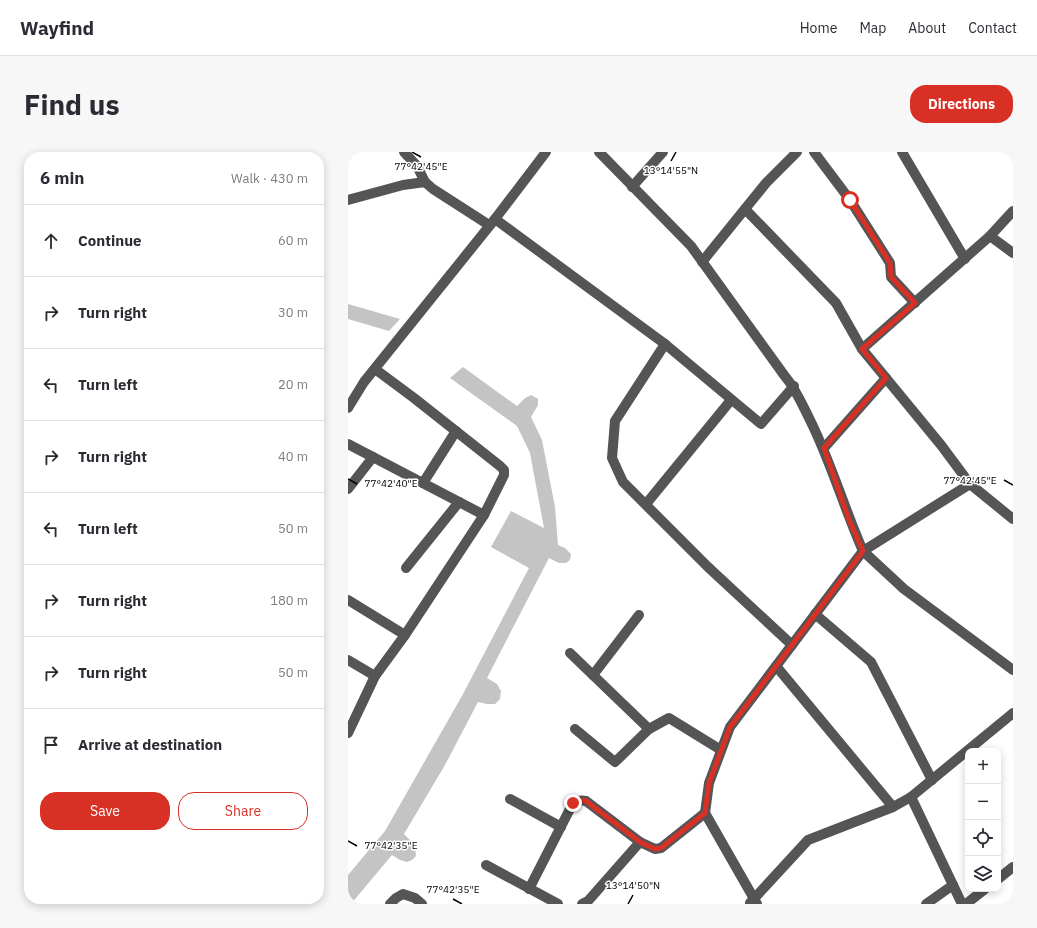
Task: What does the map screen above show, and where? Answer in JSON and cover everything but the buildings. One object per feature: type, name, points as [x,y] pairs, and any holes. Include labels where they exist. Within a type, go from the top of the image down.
[{"type":"street","points":[[404,152],[417,166],[425,182],[433,189],[492,222],[665,344],[761,424],[794,386]]},
{"type":"street","points":[[348,408],[364,382],[546,152]]},
{"type":"street","points":[[599,152],[691,246],[784,375],[794,386],[824,448],[849,520],[863,551],[904,589],[1013,670]]},
{"type":"street","points":[[632,187],[663,152]]},
{"type":"street","points":[[814,152],[850,200],[890,263],[891,277],[915,303]]},
{"type":"street","points":[[902,152],[965,258]]},
{"type":"street","points":[[702,262],[766,183],[795,153]]},
{"type":"street","points":[[348,200],[403,185],[425,182]]},
{"type":"street","points":[[745,209],[836,303],[862,349],[941,445],[970,484],[1013,519]]},
{"type":"street","points":[[862,349],[990,236],[1013,211]]},
{"type":"street","points":[[990,236],[1013,253]]},
{"type":"street","points":[[665,344],[615,421],[612,458],[623,482],[708,567],[792,645]]},
{"type":"street","points":[[348,733],[351,719],[375,676],[405,635],[484,515],[504,476],[504,470],[500,466],[375,369]]},
{"type":"street","points":[[824,448],[886,378]]},
{"type":"street","points":[[646,504],[731,400]]},
{"type":"street","points":[[423,483],[456,431]]},
{"type":"street","points":[[348,444],[484,515]]},
{"type":"street","points":[[348,489],[373,457]]},
{"type":"street","points":[[970,484],[863,551],[730,727],[709,783],[705,813],[753,902],[808,840],[893,806],[911,797],[1013,713]]},
{"type":"street","points":[[406,568],[459,502]]},
{"type":"street","points":[[348,600],[405,635]]},
{"type":"street","points":[[815,614],[871,662],[932,780]]},
{"type":"street","points":[[593,675],[639,615]]},
{"type":"street","points":[[570,653],[650,729]]},
{"type":"street","points":[[348,660],[375,676]]},
{"type":"street","points":[[776,666],[893,806]]},
{"type":"street","points":[[575,729],[615,762],[650,729],[669,718],[721,750]]},
{"type":"street","points":[[911,797],[962,904]]},
{"type":"street","points":[[510,799],[561,827]]},
{"type":"street","points":[[529,889],[573,803],[580,800],[586,801],[640,842],[655,849],[661,848],[705,813]]},
{"type":"street","points":[[582,904],[588,901],[640,842]]},
{"type":"street","points":[[486,866],[558,904]]},
{"type":"street","points":[[1001,877],[1013,867]]},
{"type":"street","points":[[926,904],[953,885]]},
{"type":"street","points":[[966,904],[981,892]]},
{"type":"street","points":[[390,904],[403,894],[415,898],[422,904]]},
{"type":"route","points":[[573,803],[580,800],[586,801],[640,842],[655,849],[661,848],[705,813],[709,783],[730,727],[863,551],[849,520],[824,448],[886,378],[862,349],[915,303],[891,277],[890,263],[850,200]]}]
